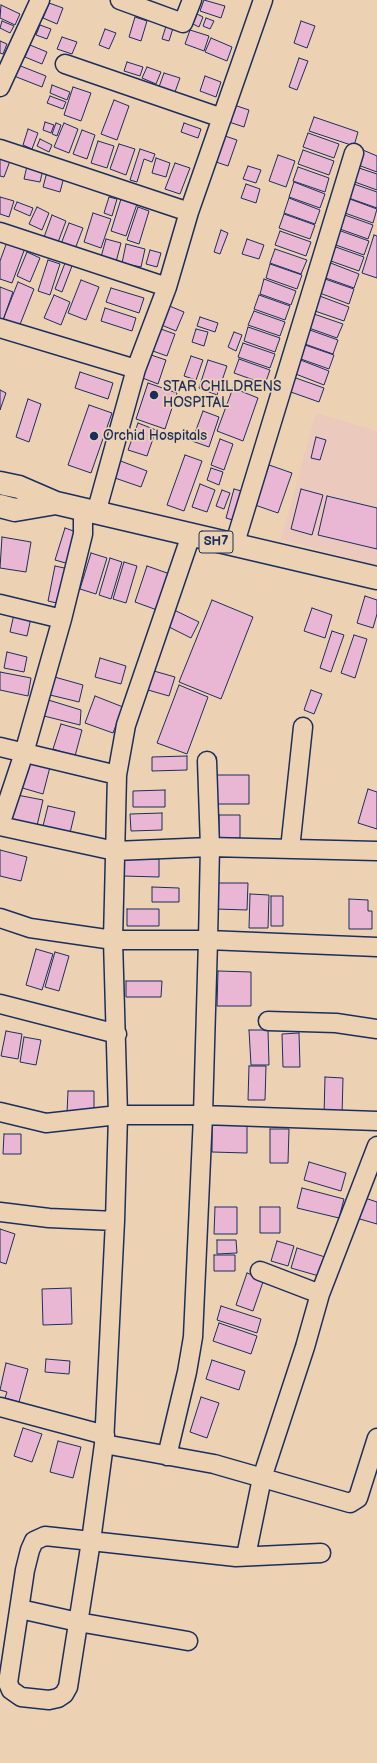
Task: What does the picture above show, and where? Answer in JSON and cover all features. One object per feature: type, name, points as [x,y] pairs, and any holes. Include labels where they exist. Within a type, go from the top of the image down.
[{"type":"main road","name":"SH7","points":[[0,483],[18,487],[56,503],[234,546],[377,578]]},
{"type":"main road","name":"SH7","points":[[0,506],[15,510],[56,503]]},
{"type":"street","points":[[0,87],[40,0]]},
{"type":"street","points":[[120,0],[183,23],[192,0]]},
{"type":"street","points":[[263,0],[190,212],[167,286],[136,370],[90,511],[62,619],[24,753],[0,826],[116,851],[210,847],[377,851]]},
{"type":"street","points":[[66,64],[222,118]]},
{"type":"street","points":[[0,149],[190,212]]},
{"type":"street","points":[[234,546],[354,153]]},
{"type":"street","points":[[0,232],[167,286]]},
{"type":"street","points":[[0,328],[136,370]]},
{"type":"street","points":[[191,535],[126,725],[117,775],[113,940],[117,1034],[118,1115],[115,1221],[104,1440],[92,1541],[68,1687],[64,1694],[58,1698],[49,1700],[21,1697],[11,1690],[8,1683],[25,1570],[34,1541],[45,1536],[92,1541],[246,1556],[321,1553]]},
{"type":"street","points":[[0,604],[62,619]]},
{"type":"street","points":[[290,849],[303,727]]},
{"type":"street","points":[[0,746],[117,775]]},
{"type":"street","points":[[167,1456],[187,1372],[193,1337],[203,1115],[208,940],[210,847],[207,761]]},
{"type":"street","points":[[0,918],[30,928],[113,940],[208,940],[377,947]]},
{"type":"street","points":[[0,1004],[117,1034]]},
{"type":"street","points":[[268,1021],[336,1023],[377,1029]]},
{"type":"street","points":[[0,1112],[46,1123],[118,1115],[203,1115],[377,1121]]},
{"type":"street","points":[[246,1556],[262,1478],[305,1347],[320,1294],[377,1146]]},
{"type":"street","points":[[0,1212],[50,1218],[115,1221]]},
{"type":"street","points":[[260,1271],[320,1294]]},
{"type":"street","points":[[0,1407],[104,1440],[167,1456],[214,1464],[341,1502],[354,1502],[358,1498],[377,1438]]},
{"type":"street","points":[[20,1609],[78,1622],[188,1641]]},
{"type":"shaded area","points":[[316,413],[377,431],[377,566],[281,539]]},
{"type":"building","points":[[204,0],[225,6],[221,18],[200,11]]},
{"type":"building","points":[[49,3],[63,8],[57,24],[43,18]]},
{"type":"building","points":[[1,5],[20,14],[15,25],[0,18]]},
{"type":"building","points":[[197,14],[203,17],[199,27],[193,24]]},
{"type":"building","points":[[135,17],[147,21],[141,41],[129,37]]},
{"type":"building","points":[[206,18],[214,21],[210,29],[203,26]]},
{"type":"building","points":[[2,21],[14,26],[10,33],[0,28]]},
{"type":"building","points":[[301,21],[315,26],[307,48],[294,43]]},
{"type":"building","points":[[167,23],[174,25],[169,41],[162,39]]},
{"type":"building","points":[[40,25],[51,29],[47,39],[36,35]]},
{"type":"building","points":[[105,29],[116,33],[109,49],[99,45]]},
{"type":"building","points":[[190,30],[209,36],[204,51],[185,44]]},
{"type":"building","points":[[62,37],[77,42],[72,54],[57,49]]},
{"type":"building","points":[[211,38],[232,47],[227,61],[205,52]]},
{"type":"building","points":[[0,41],[7,44],[3,54],[0,53]]},
{"type":"building","points":[[30,45],[47,52],[42,64],[25,57]]},
{"type":"building","points":[[299,58],[308,61],[297,90],[289,87]]},
{"type":"building","points":[[127,62],[143,67],[140,76],[124,71]]},
{"type":"building","points":[[18,65],[46,76],[42,87],[14,76]]},
{"type":"building","points":[[147,67],[161,72],[156,84],[142,78]]},
{"type":"building","points":[[164,73],[180,78],[175,92],[159,87]]},
{"type":"building","points":[[205,76],[221,82],[216,97],[200,91]]},
{"type":"building","points":[[52,85],[70,92],[67,100],[50,93]]},
{"type":"building","points":[[73,87],[91,93],[81,121],[64,115]]},
{"type":"building","points":[[50,96],[66,102],[63,109],[47,103]]},
{"type":"building","points":[[114,100],[129,106],[117,140],[101,134]]},
{"type":"building","points":[[231,104],[249,110],[244,127],[226,121]]},
{"type":"building","points":[[314,117],[358,132],[354,146],[309,131]]},
{"type":"building","points":[[45,122],[54,125],[51,133],[43,130]]},
{"type":"building","points":[[56,123],[61,125],[57,136],[52,134]]},
{"type":"building","points":[[64,123],[78,129],[69,153],[54,147]]},
{"type":"building","points":[[184,123],[201,129],[198,138],[181,132]]},
{"type":"building","points":[[28,129],[38,133],[32,149],[23,145]]},
{"type":"building","points":[[82,130],[95,135],[87,159],[73,154]]},
{"type":"building","points":[[308,133],[339,144],[334,158],[303,147]]},
{"type":"building","points":[[222,135],[237,140],[228,166],[213,161]]},
{"type":"building","points":[[40,139],[52,145],[49,152],[37,146]]},
{"type":"building","points":[[98,141],[114,146],[107,168],[91,163]]},
{"type":"building","points":[[119,144],[135,149],[126,175],[110,169]]},
{"type":"building","points":[[140,149],[155,154],[152,162],[144,159],[137,182],[130,180]]},
{"type":"building","points":[[303,150],[334,161],[329,175],[298,164]]},
{"type":"building","points":[[363,150],[377,156],[377,172],[358,165]]},
{"type":"building","points":[[278,155],[295,161],[286,187],[269,181]]},
{"type":"building","points":[[0,157],[10,161],[4,177],[0,176]]},
{"type":"building","points":[[156,158],[170,163],[166,177],[152,173]]},
{"type":"building","points":[[175,163],[190,168],[180,194],[165,189]]},
{"type":"building","points":[[27,166],[43,170],[40,182],[24,179]]},
{"type":"building","points":[[248,166],[261,170],[256,183],[243,179]]},
{"type":"building","points":[[298,167],[329,178],[325,192],[293,181]]},
{"type":"building","points":[[356,167],[377,174],[377,190],[352,181]]},
{"type":"building","points":[[47,172],[64,177],[60,192],[43,187]]},
{"type":"building","points":[[294,182],[325,194],[320,208],[289,197]]},
{"type":"building","points":[[351,183],[377,192],[377,208],[346,197]]},
{"type":"building","points":[[246,184],[260,189],[256,203],[241,198]]},
{"type":"building","points":[[0,197],[14,201],[9,217],[0,214]]},
{"type":"building","points":[[109,197],[117,199],[112,216],[104,213]]},
{"type":"building","points":[[289,198],[320,210],[315,224],[284,213]]},
{"type":"building","points":[[347,198],[377,209],[373,223],[342,212]]},
{"type":"building","points":[[121,199],[137,204],[126,236],[111,231]]},
{"type":"building","points":[[17,202],[33,208],[30,216],[14,209]]},
{"type":"building","points":[[37,207],[49,213],[42,230],[29,224]]},
{"type":"building","points":[[138,207],[149,211],[139,244],[127,240]]},
{"type":"building","points":[[93,213],[111,219],[101,248],[84,242]]},
{"type":"building","points":[[284,214],[315,225],[310,239],[279,228]]},
{"type":"building","points":[[342,214],[373,225],[368,239],[337,228]]},
{"type":"building","points":[[52,215],[66,221],[57,245],[43,240]]},
{"type":"building","points":[[69,223],[83,228],[75,249],[61,244]]},
{"type":"building","points":[[221,230],[228,233],[220,254],[214,252]]},
{"type":"building","points":[[338,230],[369,241],[364,255],[333,244]]},
{"type":"building","points":[[280,231],[311,242],[306,256],[275,245]]},
{"type":"building","points":[[374,235],[377,236],[377,278],[362,273]]},
{"type":"building","points":[[106,239],[121,243],[116,262],[101,257]]},
{"type":"building","points":[[247,239],[264,245],[259,259],[242,254]]},
{"type":"building","points":[[7,242],[25,248],[12,283],[0,279],[0,261]]},
{"type":"building","points":[[126,244],[145,249],[141,267],[122,263]]},
{"type":"building","points":[[333,246],[364,257],[359,271],[328,260]]},
{"type":"building","points":[[275,249],[307,260],[301,274],[270,263]]},
{"type":"building","points":[[150,250],[161,253],[157,267],[146,264]]},
{"type":"building","points":[[27,252],[40,258],[30,282],[17,276]]},
{"type":"building","points":[[48,260],[60,264],[50,295],[38,291]]},
{"type":"building","points":[[328,262],[359,274],[354,288],[323,277]]},
{"type":"building","points":[[65,263],[72,266],[62,292],[55,289]]},
{"type":"building","points":[[270,264],[302,275],[297,289],[266,278]]},
{"type":"building","points":[[322,278],[354,289],[349,304],[317,292]]},
{"type":"building","points":[[264,279],[296,291],[291,305],[260,294]]},
{"type":"building","points":[[81,280],[99,287],[86,320],[68,313]]},
{"type":"building","points":[[18,282],[34,289],[19,327],[3,320]]},
{"type":"building","points":[[0,287],[13,292],[3,320],[0,321]]},
{"type":"building","points":[[111,288],[144,298],[139,313],[106,302]]},
{"type":"building","points":[[54,295],[70,302],[61,325],[44,318]]},
{"type":"building","points":[[259,295],[290,306],[285,320],[254,309]]},
{"type":"building","points":[[317,295],[349,307],[344,321],[312,310]]},
{"type":"building","points":[[167,305],[184,312],[176,331],[159,324]]},
{"type":"building","points":[[105,308],[136,318],[132,331],[101,321]]},
{"type":"building","points":[[254,311],[285,322],[280,336],[248,325]]},
{"type":"building","points":[[311,313],[343,324],[337,338],[306,327]]},
{"type":"building","points":[[200,317],[218,323],[215,332],[197,326]]},
{"type":"building","points":[[248,327],[280,338],[275,352],[244,341]]},
{"type":"building","points":[[158,328],[175,334],[167,356],[150,350]]},
{"type":"building","points":[[196,329],[208,332],[204,346],[192,342]]},
{"type":"building","points":[[307,329],[338,340],[333,354],[302,343]]},
{"type":"building","points":[[234,332],[242,335],[236,351],[228,347]]},
{"type":"building","points":[[243,343],[275,354],[270,368],[238,357]]},
{"type":"building","points":[[302,344],[334,355],[329,369],[298,358]]},
{"type":"building","points":[[148,354],[166,360],[158,384],[140,377]]},
{"type":"building","points":[[191,356],[203,360],[196,380],[184,376]]},
{"type":"building","points":[[239,359],[270,370],[265,384],[234,373]]},
{"type":"building","points":[[298,359],[329,371],[324,385],[293,373]]},
{"type":"building","points":[[208,360],[227,366],[217,395],[199,388]]},
{"type":"building","points":[[80,372],[113,383],[108,399],[75,388]]},
{"type":"building","points":[[293,377],[324,388],[319,402],[288,391]]},
{"type":"building","points":[[148,383],[177,393],[165,429],[136,419]]},
{"type":"building","points":[[233,388],[258,398],[243,441],[217,431]]},
{"type":"building","points":[[0,390],[6,393],[0,410]]},
{"type":"building","points":[[28,399],[41,404],[29,442],[16,437]]},
{"type":"building","points":[[89,405],[112,413],[91,473],[68,465]]},
{"type":"building","points":[[203,411],[219,417],[209,447],[192,441]]},
{"type":"building","points":[[138,423],[156,430],[147,456],[128,450]]},
{"type":"building","points":[[316,437],[326,440],[320,460],[311,458]]},
{"type":"building","points":[[220,439],[233,444],[224,470],[211,465]]},
{"type":"building","points":[[185,455],[202,461],[184,511],[167,505]]},
{"type":"building","points":[[118,460],[147,471],[141,487],[112,477]]},
{"type":"building","points":[[269,465],[292,473],[278,513],[255,505]]},
{"type":"building","points":[[211,468],[223,472],[219,485],[207,480]]},
{"type":"building","points":[[200,484],[215,490],[207,512],[192,507]]},
{"type":"building","points":[[234,489],[245,492],[236,521],[226,518]]},
{"type":"building","points":[[301,489],[323,495],[312,535],[291,529]]},
{"type":"building","points":[[222,490],[230,493],[224,509],[216,506]]},
{"type":"building","points":[[327,496],[377,508],[377,549],[318,535]]},
{"type":"building","points":[[65,528],[79,533],[69,564],[55,560]]},
{"type":"building","points":[[2,537],[31,542],[26,572],[0,568]]},
{"type":"building","points":[[91,553],[107,558],[96,594],[80,589]]},
{"type":"building","points":[[110,558],[122,562],[111,599],[99,595]]},
{"type":"building","points":[[124,562],[137,566],[126,603],[113,599]]},
{"type":"building","points":[[55,566],[69,569],[61,604],[48,601]]},
{"type":"building","points":[[147,566],[170,574],[157,610],[135,602]]},
{"type":"building","points":[[365,596],[377,600],[377,614],[373,628],[357,623]]},
{"type":"building","points":[[212,600],[253,617],[221,699],[179,682]]},
{"type":"building","points":[[312,608],[332,615],[325,638],[304,631]]},
{"type":"building","points":[[172,609],[199,622],[191,638],[165,625]]},
{"type":"building","points":[[14,614],[31,618],[27,636],[10,632]]},
{"type":"building","points":[[332,631],[344,635],[331,672],[320,668]]},
{"type":"building","points":[[354,635],[367,639],[355,678],[341,673]]},
{"type":"building","points":[[7,652],[27,657],[24,672],[4,668]]},
{"type":"building","points":[[100,658],[126,666],[121,684],[95,677]]},
{"type":"building","points":[[147,669],[175,677],[169,696],[141,688]]},
{"type":"building","points":[[0,672],[31,678],[28,696],[0,690]]},
{"type":"building","points":[[51,676],[83,685],[79,702],[46,694]]},
{"type":"building","points":[[179,685],[208,697],[187,754],[157,743]]},
{"type":"building","points":[[311,690],[322,694],[314,714],[304,710]]},
{"type":"building","points":[[95,696],[123,707],[113,733],[85,723]]},
{"type":"building","points":[[45,699],[81,710],[80,725],[40,715]]},
{"type":"building","points":[[61,724],[82,730],[75,756],[53,749]]},
{"type":"building","points":[[187,756],[187,770],[152,771],[152,757]]},
{"type":"building","points":[[27,761],[50,767],[43,794],[19,787]]},
{"type":"building","points":[[216,775],[249,775],[249,804],[216,804]]},
{"type":"building","points":[[368,789],[377,792],[377,829],[358,823]]},
{"type":"building","points":[[165,790],[165,807],[133,807],[133,791]]},
{"type":"building","points":[[17,795],[43,800],[36,830],[11,824]]},
{"type":"building","points":[[48,806],[75,812],[70,833],[43,826]]},
{"type":"building","points":[[162,813],[162,830],[131,831],[130,814]]},
{"type":"building","points":[[219,815],[240,815],[240,838],[219,838]]},
{"type":"building","points":[[0,850],[27,857],[21,881],[0,876]]},
{"type":"building","points":[[123,859],[159,859],[159,877],[123,876]]},
{"type":"building","points":[[216,883],[248,883],[247,910],[216,909]]},
{"type":"building","points":[[152,887],[179,888],[179,902],[152,902]]},
{"type":"building","points":[[250,894],[269,895],[268,928],[249,928]]},
{"type":"building","points":[[271,896],[283,896],[283,926],[271,926]]},
{"type":"building","points":[[349,899],[368,900],[368,911],[372,911],[372,929],[349,929]]},
{"type":"building","points":[[127,909],[159,909],[159,926],[127,926]]},
{"type":"building","points":[[36,949],[53,954],[42,990],[26,985]]},
{"type":"building","points":[[55,952],[69,956],[59,991],[45,987]]},
{"type":"building","points":[[218,971],[251,972],[251,1006],[217,1006]]},
{"type":"building","points":[[126,981],[162,981],[161,997],[126,997]]},
{"type":"building","points":[[249,1030],[268,1030],[269,1065],[251,1065]]},
{"type":"building","points":[[6,1031],[22,1034],[18,1059],[1,1056]]},
{"type":"building","points":[[299,1033],[300,1067],[283,1067],[282,1034]]},
{"type":"building","points":[[24,1037],[41,1040],[36,1065],[20,1062]]},
{"type":"building","points":[[249,1066],[266,1066],[265,1100],[248,1100]]},
{"type":"building","points":[[325,1077],[343,1078],[342,1116],[324,1116]]},
{"type":"building","points":[[68,1091],[94,1091],[94,1113],[67,1113]]},
{"type":"building","points":[[212,1119],[247,1119],[247,1153],[212,1152]]},
{"type":"building","points":[[270,1129],[289,1129],[288,1163],[270,1163]]},
{"type":"building","points":[[4,1134],[21,1134],[21,1154],[3,1154]]},
{"type":"building","points":[[309,1162],[346,1173],[341,1191],[304,1180]]},
{"type":"building","points":[[302,1188],[344,1199],[339,1218],[297,1208]]},
{"type":"building","points":[[359,1196],[377,1202],[377,1224],[353,1217]]},
{"type":"building","points":[[215,1207],[237,1207],[237,1234],[214,1234]]},
{"type":"building","points":[[260,1207],[280,1207],[280,1233],[260,1233]]},
{"type":"building","points":[[0,1229],[15,1234],[6,1264],[0,1262]]},
{"type":"building","points":[[217,1240],[236,1240],[237,1253],[217,1254]]},
{"type":"building","points":[[277,1241],[294,1246],[288,1266],[271,1261]]},
{"type":"building","points":[[297,1248],[325,1257],[319,1276],[291,1268]]},
{"type":"building","points":[[214,1255],[235,1255],[235,1271],[214,1271]]},
{"type":"building","points":[[247,1273],[264,1279],[253,1311],[236,1305]]},
{"type":"building","points":[[71,1288],[72,1324],[43,1325],[42,1289]]},
{"type":"building","points":[[221,1306],[261,1319],[257,1333],[217,1320]]},
{"type":"building","points":[[219,1323],[257,1336],[251,1354],[213,1341]]},
{"type":"building","points":[[46,1359],[70,1361],[69,1374],[45,1372]]},
{"type":"building","points":[[212,1360],[245,1371],[239,1390],[206,1379]]},
{"type":"building","points":[[6,1363],[28,1369],[19,1402],[5,1398],[7,1392],[0,1390]]},
{"type":"building","points":[[201,1397],[219,1403],[207,1438],[190,1432]]},
{"type":"building","points":[[23,1428],[42,1434],[32,1462],[14,1456]]},
{"type":"building","points":[[58,1441],[81,1447],[73,1478],[50,1472]]},
{"type":"place","name":"STAR CHILDRENS HOSPITAL","points":[[154,395]]},
{"type":"place","name":"Orchid Hospitals","points":[[94,436]]}]
